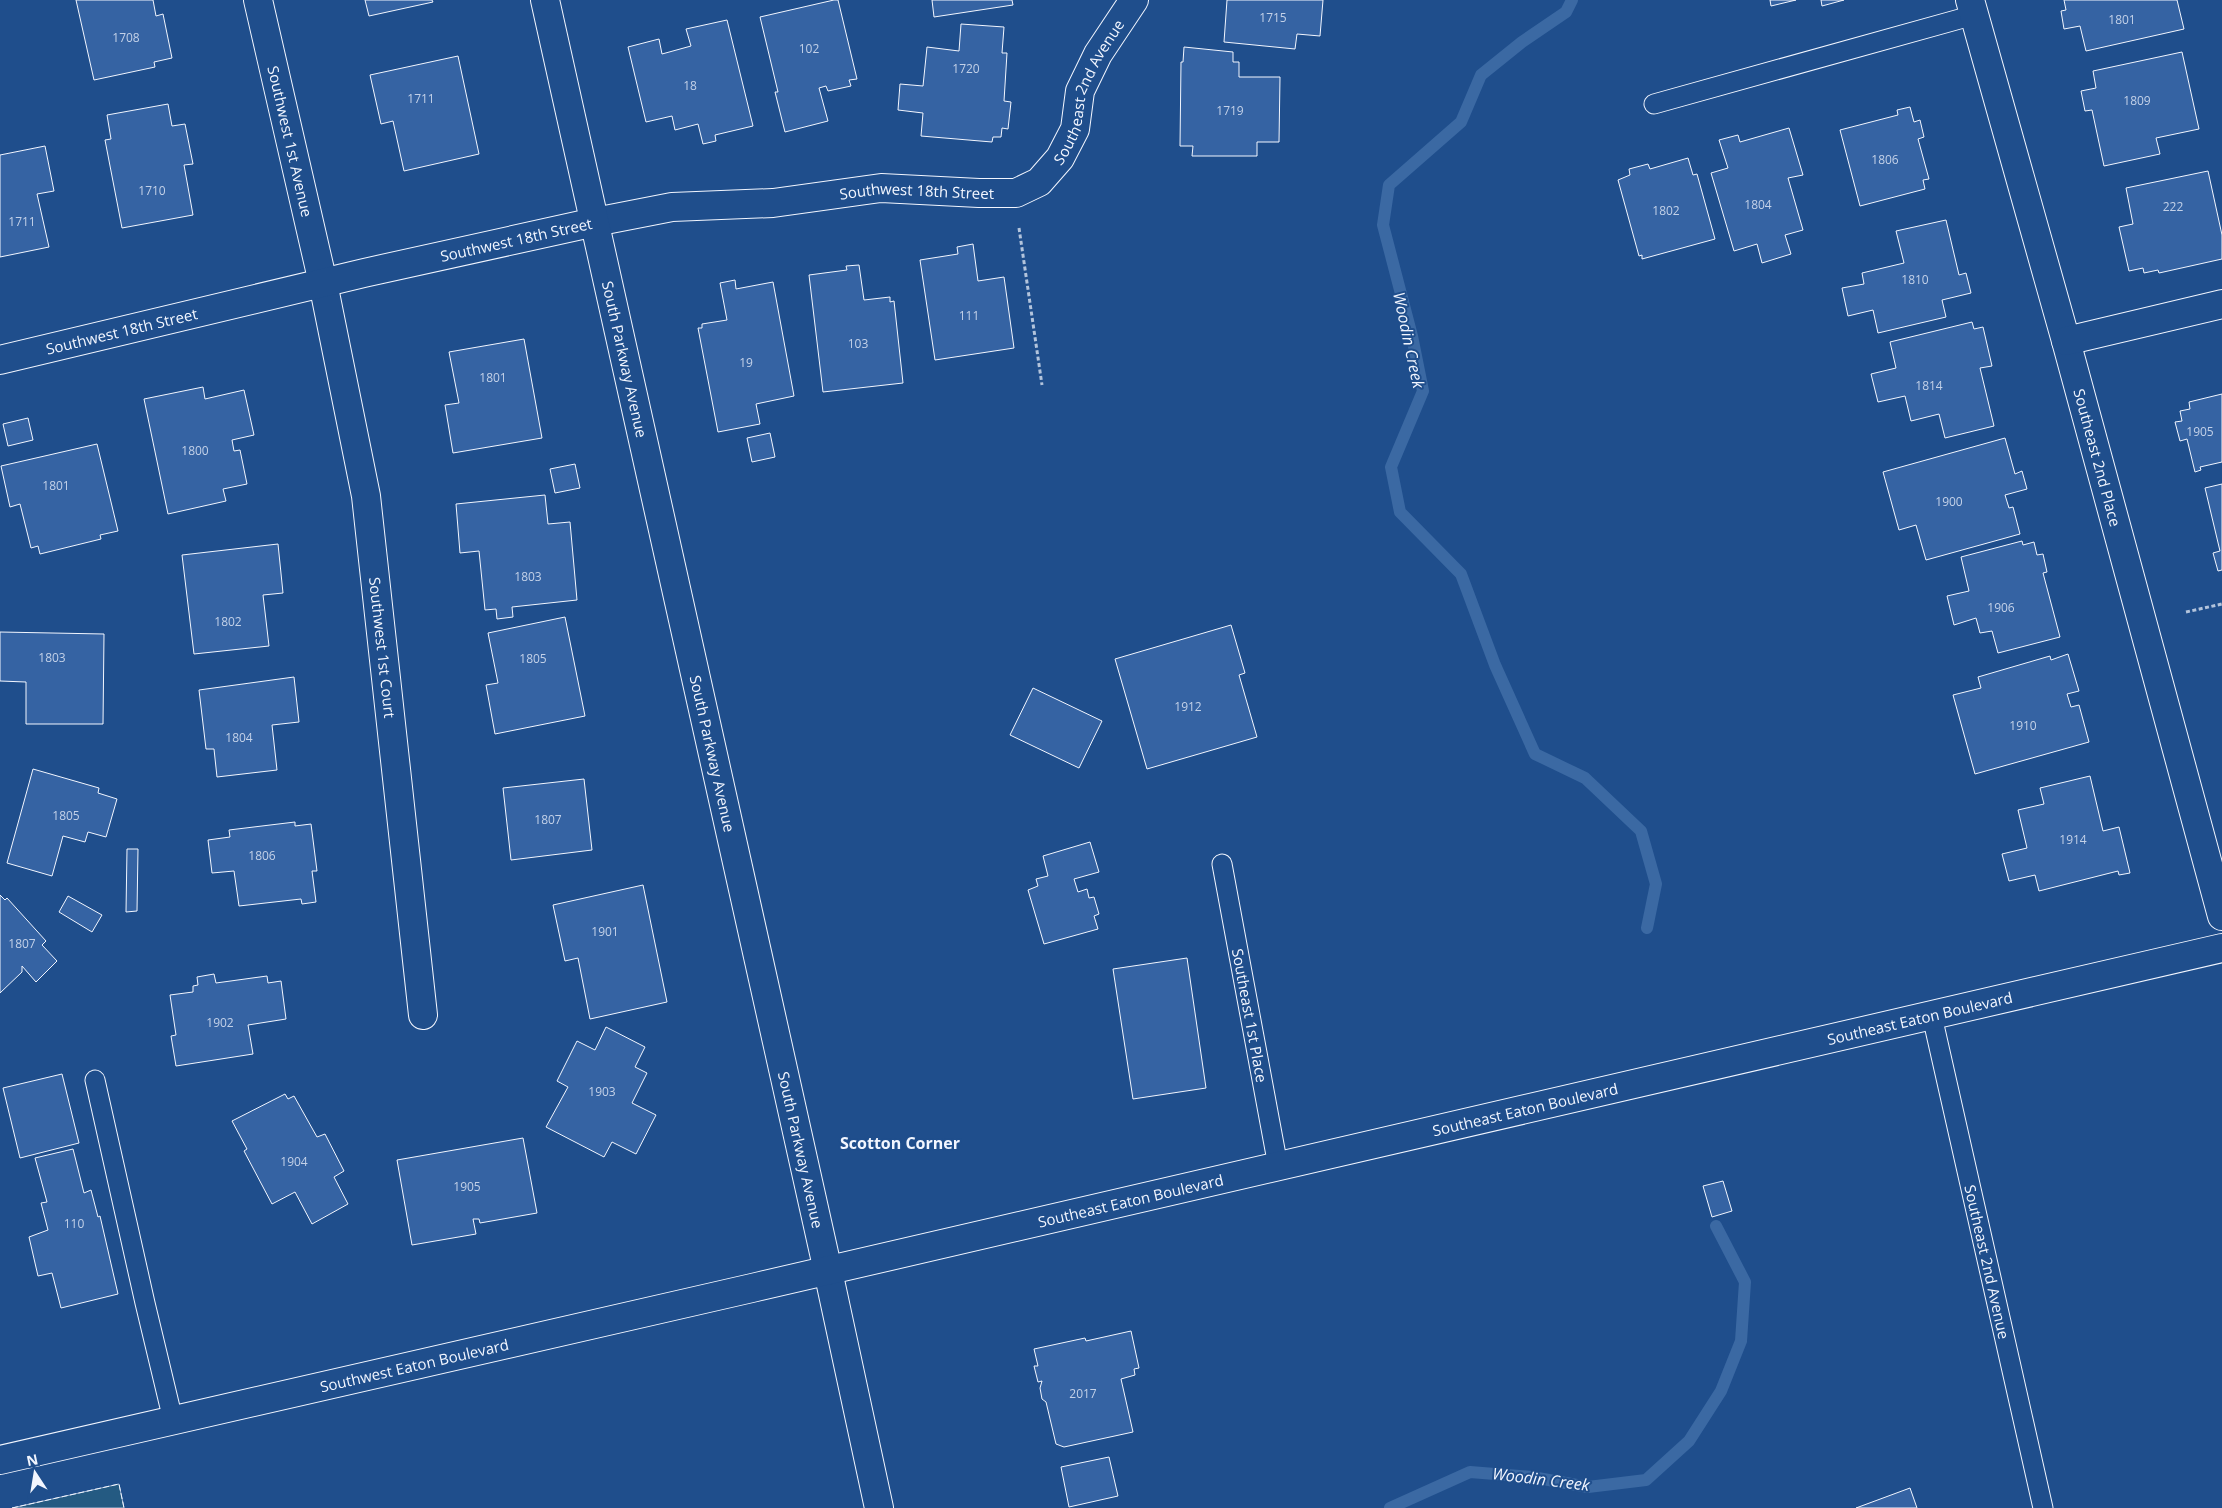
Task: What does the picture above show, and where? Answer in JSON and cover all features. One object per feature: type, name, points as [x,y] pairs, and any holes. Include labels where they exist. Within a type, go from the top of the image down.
[{"type":"street","name":"Southwest 1st Avenue","points":[[258,0],[323,283]]},
{"type":"street","name":"South Parkway Avenue","points":[[545,0],[879,1508]]},
{"type":"street","name":"Southeast 2nd Avenue","points":[[1028,187],[1060,158],[1075,129],[1080,91],[1098,54],[1134,0]]},
{"type":"street","name":"Southeast 2nd Place","points":[[1972,8],[2066,341],[2222,916]]},
{"type":"street","name":"Southwest 18th Street","points":[[0,360],[323,283],[595,222],[672,207],[773,203],[881,188],[979,193],[1028,187]]},
{"type":"street","name":"Southwest 1st Court","points":[[323,283],[366,496],[423,1015]]},
{"type":"street","points":[[2066,341],[2222,304]]},
{"type":"street","name":"Southeast Eaton Boulevard","points":[[828,1271],[2222,948]]},
{"type":"street","name":"Southwest Eaton Boulevard","points":[[0,1460],[828,1271]]},
{"type":"lane","points":[[1654,104],[1972,8]]},
{"type":"lane","name":"Southeast 1st Place","points":[[1222,864],[1278,1166]]},
{"type":"lane","name":"Southeast 2nd Avenue","points":[[1932,1016],[2043,1508]]},
{"type":"lane","points":[[95,1080],[144,1303],[173,1420]]},
{"type":"path","points":[[1028,187],[1019,231],[1042,385]]},
{"type":"path","points":[[2186,612],[2222,604]]},
{"type":"shaded area","points":[[119,1484],[124,1508],[12,1508]]},
{"type":"building","points":[[76,0],[153,0],[156,16],[163,14],[172,58],[154,62],[155,67],[94,80]]},
{"type":"building","points":[[365,0],[432,0],[433,2],[369,16]]},
{"type":"building","points":[[838,0],[857,79],[849,80],[851,86],[828,91],[826,86],[819,88],[828,121],[785,132],[775,92],[778,92],[760,17]]},
{"type":"building","points":[[932,0],[1012,0],[1013,5],[934,17]]},
{"type":"building","points":[[1227,0],[1323,0],[1320,36],[1297,34],[1295,49],[1224,42]]},
{"type":"building","points":[[1770,0],[1796,0],[1771,6]]},
{"type":"building","points":[[1821,0],[1844,0],[1822,6]]},
{"type":"building","points":[[2064,0],[2177,0],[2184,29],[2086,51],[2080,26],[2064,29],[2061,11],[2066,10]]},
{"type":"building","points":[[727,20],[753,126],[715,135],[716,141],[703,144],[698,124],[675,130],[672,116],[646,122],[628,47],[659,39],[662,54],[691,46],[686,29]]},
{"type":"building","points":[[961,24],[1004,27],[1002,53],[1007,53],[1004,101],[1011,102],[1008,129],[1002,128],[1001,137],[993,137],[992,142],[921,136],[923,113],[898,110],[900,84],[923,86],[927,47],[959,51]]},
{"type":"building","points":[[1184,47],[1233,52],[1233,62],[1239,62],[1239,77],[1280,77],[1279,142],[1257,142],[1257,156],[1192,156],[1193,146],[1180,146],[1181,62],[1183,62]]},
{"type":"building","points":[[2182,52],[2199,129],[2156,138],[2160,154],[2104,166],[2092,110],[2085,111],[2081,91],[2096,88],[2093,71]]},
{"type":"building","points":[[458,56],[479,154],[404,171],[393,121],[381,124],[370,75]]},
{"type":"building","points":[[168,104],[172,126],[185,124],[193,164],[184,165],[193,215],[122,228],[105,140],[111,139],[107,115]]},
{"type":"building","points":[[1910,107],[1914,122],[1920,120],[1924,137],[1918,139],[1929,179],[1923,180],[1925,189],[1860,206],[1840,130],[1898,115],[1897,110]]},
{"type":"building","points":[[1789,128],[1803,175],[1788,178],[1803,230],[1785,235],[1791,254],[1762,263],[1757,244],[1734,251],[1711,173],[1728,168],[1719,140],[1738,135],[1740,142]]},
{"type":"building","points":[[45,146],[54,191],[37,194],[49,247],[0,257],[0,155]]},
{"type":"building","points":[[1688,158],[1693,175],[1697,174],[1715,239],[1642,259],[1642,255],[1639,256],[1618,180],[1630,175],[1629,169],[1648,164],[1650,169]]},
{"type":"building","points":[[2208,171],[2222,235],[2222,259],[2159,273],[2158,270],[2144,273],[2143,268],[2129,271],[2119,227],[2133,224],[2126,188]]},
{"type":"building","points":[[1946,220],[1959,275],[1966,273],[1971,293],[1942,300],[1946,317],[1878,333],[1873,310],[1848,316],[1842,288],[1864,284],[1862,273],[1904,263],[1896,231]]},
{"type":"building","points":[[973,244],[978,281],[1004,277],[1014,348],[935,360],[920,260],[958,254],[957,247]]},
{"type":"building","points":[[859,265],[864,300],[890,297],[890,302],[894,301],[903,383],[823,392],[809,275],[847,270],[846,266]]},
{"type":"building","points":[[735,280],[736,289],[773,282],[794,396],[756,404],[760,424],[718,432],[698,328],[702,328],[702,324],[727,320],[720,283]]},
{"type":"building","points":[[1972,322],[1974,329],[1983,327],[1992,366],[1980,368],[1994,426],[1945,438],[1939,414],[1911,421],[1905,396],[1878,402],[1871,374],[1896,368],[1890,342]]},
{"type":"building","points":[[524,339],[542,438],[453,453],[445,405],[459,403],[449,352]]},
{"type":"building","points":[[203,387],[205,399],[244,390],[254,435],[232,440],[234,451],[240,450],[247,484],[223,489],[226,501],[168,514],[144,399]]},
{"type":"building","points":[[2222,394],[2222,462],[2200,467],[2201,470],[2195,472],[2187,439],[2180,441],[2175,422],[2182,421],[2180,411],[2190,409],[2189,402]]},
{"type":"building","points":[[28,418],[33,440],[8,446],[3,424]]},
{"type":"building","points":[[770,433],[775,457],[752,462],[747,438]]},
{"type":"building","points":[[2005,438],[2015,474],[2022,471],[2027,489],[2005,495],[2009,508],[2013,507],[2020,534],[1926,560],[1916,525],[1899,530],[1883,472]]},
{"type":"building","points":[[97,444],[118,531],[100,535],[101,539],[40,554],[38,546],[31,548],[20,504],[10,507],[1,466]]},
{"type":"building","points":[[575,464],[580,488],[555,493],[550,469]]},
{"type":"building","points":[[2222,484],[2222,570],[2218,571],[2213,553],[2220,551],[2205,488]]},
{"type":"building","points":[[545,495],[548,524],[570,522],[577,600],[512,607],[513,617],[497,619],[496,609],[485,610],[479,551],[460,553],[456,504]]},
{"type":"building","points":[[2022,541],[2023,545],[2034,542],[2037,555],[2043,554],[2047,572],[2043,573],[2060,637],[1998,653],[1992,631],[1980,633],[1976,618],[1954,625],[1947,596],[1969,591],[1961,557]]},
{"type":"building","points":[[278,544],[283,593],[263,595],[269,646],[194,654],[182,555]]},
{"type":"building","points":[[565,617],[585,716],[495,734],[486,685],[498,683],[488,633]]},
{"type":"building","points":[[1231,625],[1245,673],[1239,675],[1257,737],[1147,769],[1115,659]]},
{"type":"building","points":[[0,632],[104,634],[103,724],[26,724],[26,682],[0,681]]},
{"type":"building","points":[[2068,654],[2079,691],[2067,694],[2071,707],[2079,705],[2089,742],[1975,774],[1953,695],[1981,688],[1978,677],[2050,656],[2051,660]]},
{"type":"building","points":[[294,677],[299,722],[272,725],[277,770],[217,777],[214,749],[206,749],[199,690]]},
{"type":"building","points":[[1033,688],[1102,721],[1079,768],[1010,735]]},
{"type":"building","points":[[33,769],[99,788],[98,793],[117,799],[106,837],[88,832],[85,842],[63,836],[52,876],[7,863]]},
{"type":"building","points":[[2090,776],[2103,831],[2119,827],[2130,873],[2119,875],[2118,871],[2039,891],[2035,875],[2009,881],[2002,854],[2027,848],[2018,810],[2044,804],[2040,788]]},
{"type":"building","points":[[584,779],[592,850],[511,860],[503,788]]},
{"type":"building","points":[[295,822],[295,826],[311,824],[317,871],[312,871],[316,902],[302,904],[301,899],[239,906],[234,871],[212,873],[208,840],[230,837],[229,830]]},
{"type":"building","points":[[1090,842],[1099,872],[1074,879],[1078,892],[1087,889],[1089,898],[1094,897],[1099,914],[1094,916],[1098,929],[1044,944],[1028,890],[1038,886],[1036,879],[1048,876],[1043,856]]},
{"type":"building","points":[[127,849],[138,849],[137,911],[126,912]]},
{"type":"building","points":[[643,885],[667,1002],[590,1019],[578,958],[565,961],[553,905]]},
{"type":"building","points":[[0,895],[5,900],[7,898],[46,941],[42,945],[57,961],[36,982],[22,966],[22,972],[0,993]]},
{"type":"building","points":[[68,896],[102,915],[92,932],[59,912]]},
{"type":"building","points":[[1187,958],[1206,1088],[1133,1099],[1113,969]]},
{"type":"building","points":[[214,974],[216,983],[267,976],[268,983],[281,981],[286,1019],[248,1025],[253,1054],[176,1066],[171,1036],[176,1035],[170,995],[193,992],[193,986],[198,985],[197,977]]},
{"type":"building","points":[[606,1027],[645,1047],[635,1067],[647,1073],[632,1103],[656,1115],[636,1154],[612,1142],[604,1157],[546,1127],[568,1087],[557,1081],[577,1041],[595,1050]]},
{"type":"building","points":[[62,1074],[79,1143],[20,1158],[3,1088]]},
{"type":"building","points":[[285,1094],[288,1099],[294,1096],[317,1137],[325,1134],[344,1171],[334,1177],[348,1204],[312,1224],[295,1192],[272,1204],[244,1151],[247,1149],[232,1121]]},
{"type":"building","points":[[523,1138],[537,1213],[480,1223],[479,1219],[473,1219],[476,1234],[412,1245],[397,1160]]},
{"type":"building","points":[[73,1149],[84,1193],[91,1190],[98,1217],[100,1216],[118,1294],[61,1308],[52,1273],[38,1276],[29,1237],[48,1230],[41,1203],[47,1202],[35,1158]]},
{"type":"building","points":[[1723,1181],[1732,1211],[1712,1217],[1703,1186]]},
{"type":"building","points":[[1131,1331],[1139,1368],[1134,1369],[1135,1375],[1121,1379],[1133,1432],[1064,1447],[1056,1444],[1046,1402],[1042,1399],[1040,1388],[1042,1381],[1038,1382],[1034,1366],[1038,1366],[1034,1349],[1085,1338],[1086,1341]]},
{"type":"building","points":[[1109,1457],[1118,1496],[1069,1507],[1061,1467]]},
{"type":"building","points":[[1910,1488],[1917,1508],[1856,1508]]},
{"type":"waterway","name":"Woodin Creek","points":[[1572,0],[1566,12],[1522,42],[1481,75],[1461,122],[1389,185],[1383,225],[1412,336],[1423,391],[1391,467],[1400,512],[1461,574],[1495,665],[1535,754],[1585,778],[1641,831],[1656,884],[1647,928]]},
{"type":"waterway","name":"Woodin Creek","points":[[1390,1508],[1470,1472],[1532,1477],[1588,1487],[1646,1480],[1689,1441],[1721,1391],[1741,1341],[1745,1282],[1716,1226]]},
{"type":"fence","points":[[12,1508],[119,1484],[124,1508]]},
{"type":"district","name":"Scotton Corner","points":[[900,1143]]}]
